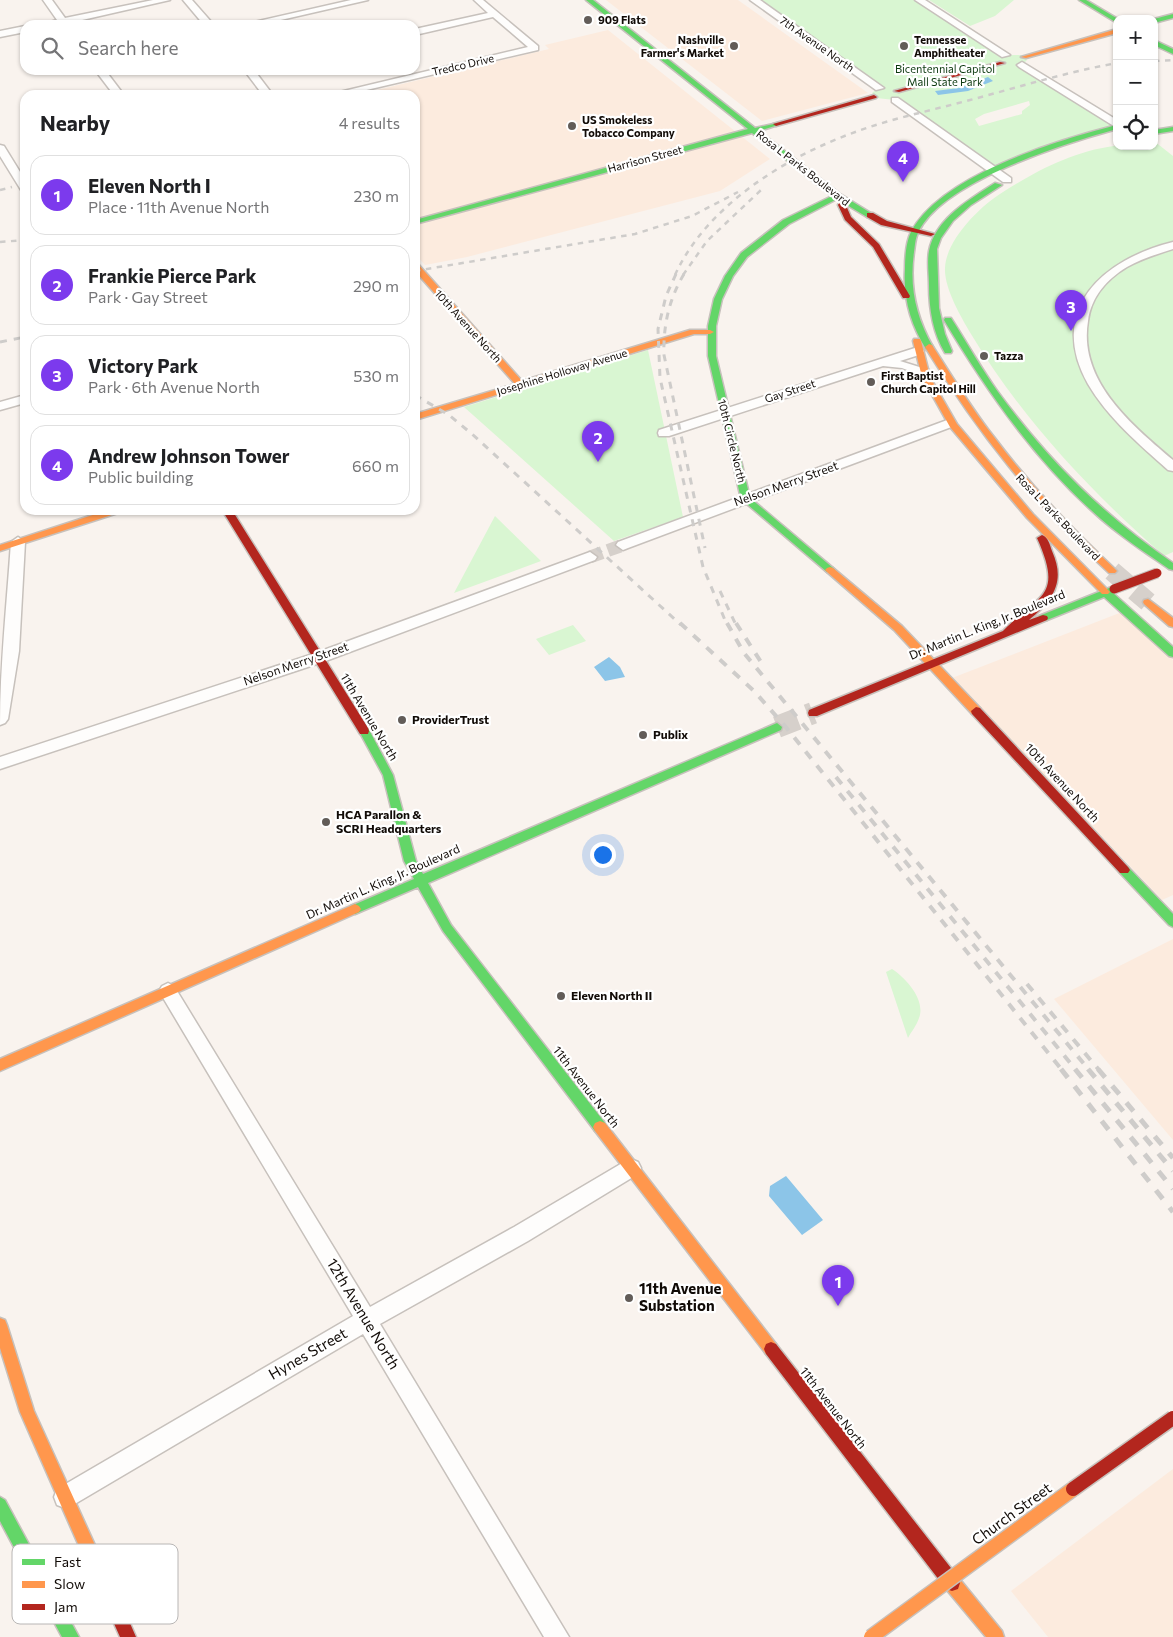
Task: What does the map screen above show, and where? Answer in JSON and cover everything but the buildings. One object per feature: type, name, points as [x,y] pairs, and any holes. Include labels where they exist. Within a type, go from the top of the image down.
[{"type":"main road","name":"Rosa L Parks Boulevard","points":[[589,0],[837,196],[869,216],[915,231],[907,279],[915,319],[969,414],[1025,486],[1112,572]]},
{"type":"main road","points":[[1082,0],[1113,19]]},
{"type":"main road","points":[[1158,20],[1173,16]]},
{"type":"main road","points":[[1023,61],[1113,32]]},
{"type":"main road","points":[[1158,44],[1173,52]]},
{"type":"main road","points":[[896,95],[1004,59]]},
{"type":"main road","name":"Harrison Street","points":[[420,221],[753,130],[877,92]]},
{"type":"main road","points":[[938,236],[915,231],[932,212],[957,191],[994,171],[1050,147],[1113,127]]},
{"type":"main road","points":[[1158,131],[1173,129]]},
{"type":"main road","points":[[953,361],[933,316],[931,306],[934,249],[938,236],[957,214],[980,195],[1019,175]]},
{"type":"main road","points":[[837,196],[848,218],[880,252],[898,278],[912,307]]},
{"type":"main road","name":"10th Circle North","points":[[837,196],[776,229],[757,242],[742,256],[725,282],[710,332],[712,356],[724,413],[746,499],[898,628],[931,662]]},
{"type":"main road","points":[[869,216],[900,217],[932,212]]},
{"type":"main road","name":"10th Avenue North","points":[[420,272],[521,384]]},
{"type":"main road","points":[[932,288],[978,369],[1031,440],[1079,492],[1115,527],[1140,548],[1173,567]]},
{"type":"main road","points":[[915,319],[918,351],[928,385],[950,423],[1030,519],[1109,590],[1173,653]]},
{"type":"main road","name":"Josephine Holloway Avenue","points":[[420,415],[693,332],[710,332]]},
{"type":"main road","name":"Rosa L Parks Boulevard","points":[[965,382],[1021,459]]},
{"type":"main road","points":[[0,548],[102,515]]},
{"type":"main road","name":"11th Avenue North","points":[[230,515],[370,740],[388,775],[410,860],[447,928],[921,1545],[996,1637]]},
{"type":"main road","points":[[1007,632],[1038,606],[1054,589],[1056,574],[1049,550],[1030,519]]},
{"type":"main road","name":"Dr. Martin L. King, Jr. Boulevard","points":[[813,713],[931,662],[1109,590],[1173,567]]},
{"type":"main road","points":[[1148,602],[1173,624]]},
{"type":"main road","name":"10th Avenue North","points":[[931,662],[1173,922]]},
{"type":"main road","name":"Dr. Martin L. King, Jr. Boulevard","points":[[0,1065],[421,880],[777,727]]},
{"type":"main road","points":[[0,1325],[27,1412],[86,1544]]},
{"type":"main road","name":"Church Street","points":[[871,1637],[1101,1468],[1173,1418]]},
{"type":"main road","points":[[0,1505],[21,1544]]},
{"type":"main road","points":[[64,1624],[71,1637]]},
{"type":"main road","points":[[122,1624],[128,1637]]},
{"type":"street","points":[[48,0],[63,20]]},
{"type":"street","points":[[78,20],[166,0]]},
{"type":"street","points":[[187,0],[205,20]]},
{"type":"street","points":[[270,20],[364,0]]},
{"type":"street","points":[[478,0],[494,14]]},
{"type":"street","name":"7th Avenue North","points":[[754,0],[877,92]]},
{"type":"street","points":[[919,0],[962,28],[1013,66],[1023,61],[1113,123]]},
{"type":"street","points":[[420,31],[494,14]]},
{"type":"street","name":"Tredco Drive","points":[[420,75],[536,48],[494,14]]},
{"type":"street","points":[[0,34],[20,30]]},
{"type":"street","points":[[104,75],[115,90]]},
{"type":"street","points":[[253,75],[264,90]]},
{"type":"street","name":"Tredco Drive","points":[[354,90],[419,75]]},
{"type":"street","points":[[877,92],[886,101],[896,95],[1007,180]]},
{"type":"street","points":[[0,148],[20,180]]},
{"type":"street","points":[[0,172],[20,168]]},
{"type":"street","points":[[1173,245],[1133,260],[1105,278],[1084,308],[1079,336],[1085,364],[1104,398],[1123,420],[1173,467]]},
{"type":"street","name":"Gay Street","points":[[664,433],[875,363],[918,351]]},
{"type":"street","points":[[875,363],[904,365],[924,373]]},
{"type":"street","points":[[0,406],[20,400]]},
{"type":"street","name":"Nelson Merry Street","points":[[623,545],[950,423]]},
{"type":"street","points":[[0,719],[12,651],[18,542]]},
{"type":"street","name":"Nelson Merry Street","points":[[0,763],[318,658],[590,558]]},
{"type":"street","name":"12th Avenue North","points":[[168,991],[557,1637]]},
{"type":"street","name":"Hynes Street","points":[[65,1497],[366,1320],[515,1238],[631,1168]]},
{"type":"shaded area","name":"Nashville Farmer's Market","points":[[606,0],[738,0],[868,93],[762,121]]},
{"type":"shaded area","points":[[608,30],[770,159],[720,191],[467,257],[425,265],[420,260],[420,90],[377,90],[549,49],[545,45]]},
{"type":"shaded area","points":[[1122,612],[1173,660],[1173,895],[1162,900],[952,678]]},
{"type":"shaded area","points":[[1173,939],[1173,1140],[1054,999]]},
{"type":"shaded area","points":[[1173,1469],[1173,1637],[1048,1637],[1011,1591]]},
{"type":"green space","name":"Bicentennial Capitol Mall State Park","points":[[754,0],[919,0],[1005,55],[1021,55],[1027,60],[1022,65],[1113,122],[1113,126],[994,171],[895,100],[876,98],[872,93],[878,88]],"holes":[[[1029,101],[1030,105],[1022,111],[1022,114],[979,126],[975,119],[984,114]]]},
{"type":"green space","points":[[929,0],[1014,0],[995,16],[970,26]]},
{"type":"green space","points":[[1158,144],[1173,156],[1173,552],[1164,556],[1084,480],[1012,395],[971,334],[958,311],[945,276],[947,257],[951,246],[966,225],[984,206],[1016,184],[1056,163],[1084,152],[1113,146],[1113,150],[1158,150]]},
{"type":"green space","points":[[648,350],[683,517],[614,541],[464,407]]},
{"type":"green space","points":[[495,516],[541,561],[454,593]]},
{"type":"green space","points":[[573,625],[586,641],[549,655],[536,639]]},
{"type":"green space","points":[[892,969],[909,984],[920,1004],[919,1018],[908,1038],[886,972]]},
{"type":"water","points":[[988,77],[993,81],[968,91],[938,95],[935,91],[959,88]]},
{"type":"water","points":[[609,657],[620,667],[625,677],[605,681],[594,667]]},
{"type":"water","points":[[786,1176],[823,1220],[802,1235],[769,1196],[770,1186]]},
{"type":"tunnel","points":[[590,557],[623,545]]},
{"type":"tunnel","points":[[1112,571],[1148,602]]},
{"type":"tunnel","points":[[777,727],[813,713]]},
{"type":"railway","points":[[1158,61],[1173,60]]},
{"type":"railway","points":[[675,275],[689,250],[707,226],[728,205],[777,169],[804,154],[831,141],[885,122],[1061,75],[1113,64]]},
{"type":"railway","points":[[0,190],[12,187]]},
{"type":"railway","points":[[683,275],[707,241],[761,190]]},
{"type":"railway","points":[[420,270],[635,234],[692,216],[738,192]]},
{"type":"railway","points":[[0,242],[20,240]]},
{"type":"railway","points":[[676,274],[666,296],[658,329],[660,378],[703,567],[727,625]]},
{"type":"railway","points":[[684,274],[674,293],[668,313],[664,355],[705,548]]},
{"type":"railway","points":[[0,342],[20,338]]},
{"type":"railway","points":[[420,398],[449,415],[472,434],[681,625]]},
{"type":"railway","points":[[720,591],[736,625]]},
{"type":"railway","points":[[680,623],[754,691],[785,726],[1062,1070]]},
{"type":"railway","points":[[727,623],[744,653],[1089,1070]]},
{"type":"railway","points":[[736,623],[761,662]]},
{"type":"railway","points":[[836,777],[1076,1070]]},
{"type":"railway","points":[[1027,984],[1099,1070]]},
{"type":"railway","points":[[1061,1069],[1173,1212]]},
{"type":"railway","points":[[1075,1069],[1173,1189]]},
{"type":"railway","points":[[1088,1069],[1173,1171]]},
{"type":"railway","points":[[1098,1069],[1173,1158]]},
{"type":"traffic: fast","points":[[589,0],[837,196],[870,215]]},
{"type":"traffic: fast","points":[[1082,0],[1113,19]]},
{"type":"traffic: fast","points":[[1158,20],[1173,16]]},
{"type":"traffic: fast","points":[[1158,44],[1173,52]]},
{"type":"traffic: fast","points":[[420,221],[776,124]]},
{"type":"traffic: fast","points":[[929,347],[913,312],[908,275],[913,235],[929,212],[951,195],[977,179],[1006,165],[1036,152],[1113,128]]},
{"type":"traffic: fast","points":[[1158,131],[1173,129]]},
{"type":"traffic: fast","points":[[948,351],[938,325],[935,308],[933,249],[943,229],[959,211],[998,185]]},
{"type":"traffic: fast","points":[[830,570],[746,499],[712,356],[712,326],[718,299],[729,276],[744,255],[786,222],[837,196]]},
{"type":"traffic: fast","points":[[948,320],[994,392],[1045,458],[1105,517],[1137,543],[1172,567]]},
{"type":"traffic: fast","points":[[1043,618],[1114,589]]},
{"type":"traffic: fast","points":[[1105,592],[1173,653]]},
{"type":"traffic: fast","points":[[355,909],[777,727]]},
{"type":"traffic: fast","points":[[364,731],[388,775],[410,861],[447,928],[600,1127]]},
{"type":"traffic: fast","points":[[1124,870],[1173,922]]},
{"type":"traffic: fast","points":[[0,1505],[21,1544]]},
{"type":"traffic: fast","points":[[64,1624],[71,1637]]},
{"type":"traffic: slow","points":[[1024,57],[1113,32]]},
{"type":"traffic: slow","points":[[420,272],[521,385]]},
{"type":"traffic: slow","points":[[420,415],[693,332],[710,332]]},
{"type":"traffic: slow","points":[[917,341],[926,377],[953,425],[1030,516],[1105,592]]},
{"type":"traffic: slow","points":[[929,347],[969,410],[1012,466],[1059,520],[1112,571]]},
{"type":"traffic: slow","points":[[0,548],[102,515]]},
{"type":"traffic: slow","points":[[830,570],[898,628],[976,711]]},
{"type":"traffic: slow","points":[[1148,602],[1173,624]]},
{"type":"traffic: slow","points":[[0,1065],[355,909]]},
{"type":"traffic: slow","points":[[600,1127],[771,1349]]},
{"type":"traffic: slow","points":[[0,1325],[27,1412],[87,1544]]},
{"type":"traffic: slow","points":[[871,1637],[1073,1489]]},
{"type":"traffic: slow","points":[[952,1583],[996,1637]]},
{"type":"traffic: jam","points":[[897,91],[1002,63]]},
{"type":"traffic: jam","points":[[776,124],[874,97]]},
{"type":"traffic: jam","points":[[842,205],[848,218],[876,246],[906,296]]},
{"type":"traffic: jam","points":[[870,215],[884,223],[931,234]]},
{"type":"traffic: jam","points":[[230,515],[364,731]]},
{"type":"traffic: jam","points":[[1007,632],[1033,612],[1049,593],[1053,582],[1053,570],[1050,556],[1042,538]]},
{"type":"traffic: jam","points":[[1114,589],[1157,573]]},
{"type":"traffic: jam","points":[[813,713],[1043,618]]},
{"type":"traffic: jam","points":[[976,711],[1124,870]]},
{"type":"traffic: jam","points":[[771,1349],[952,1583]]},
{"type":"traffic: jam","points":[[1073,1489],[1173,1418]]},
{"type":"traffic: jam","points":[[122,1624],[128,1637]]},
{"type":"place","name":"909 Flats","points":[[588,20]]},
{"type":"place","name":"Nashville Farmer's Market","points":[[734,46]]},
{"type":"place","name":"Tennessee Amphitheater","points":[[904,46]]},
{"type":"place","name":"US Smokeless Tobacco Company","points":[[572,126]]},
{"type":"place","name":"Andrew Johnson Tower","points":[[903,182]]},
{"type":"place","name":"Victory Park","points":[[1071,331]]},
{"type":"place","name":"Tazza","points":[[984,356]]},
{"type":"place","name":"First Baptist Church Capitol Hill","points":[[871,382]]},
{"type":"place","name":"Frankie Pierce Park","points":[[598,462]]},
{"type":"place","name":"ProviderTrust","points":[[402,720]]},
{"type":"place","name":"Publix","points":[[643,735]]},
{"type":"place","name":"HCA Parallon & SCRI Headquarters","points":[[326,822]]},
{"type":"place","name":"Eleven North II","points":[[561,996]]},
{"type":"place","name":"11th Avenue Substation","points":[[629,1298]]},
{"type":"place","name":"Eleven North I","points":[[838,1306]]}]
